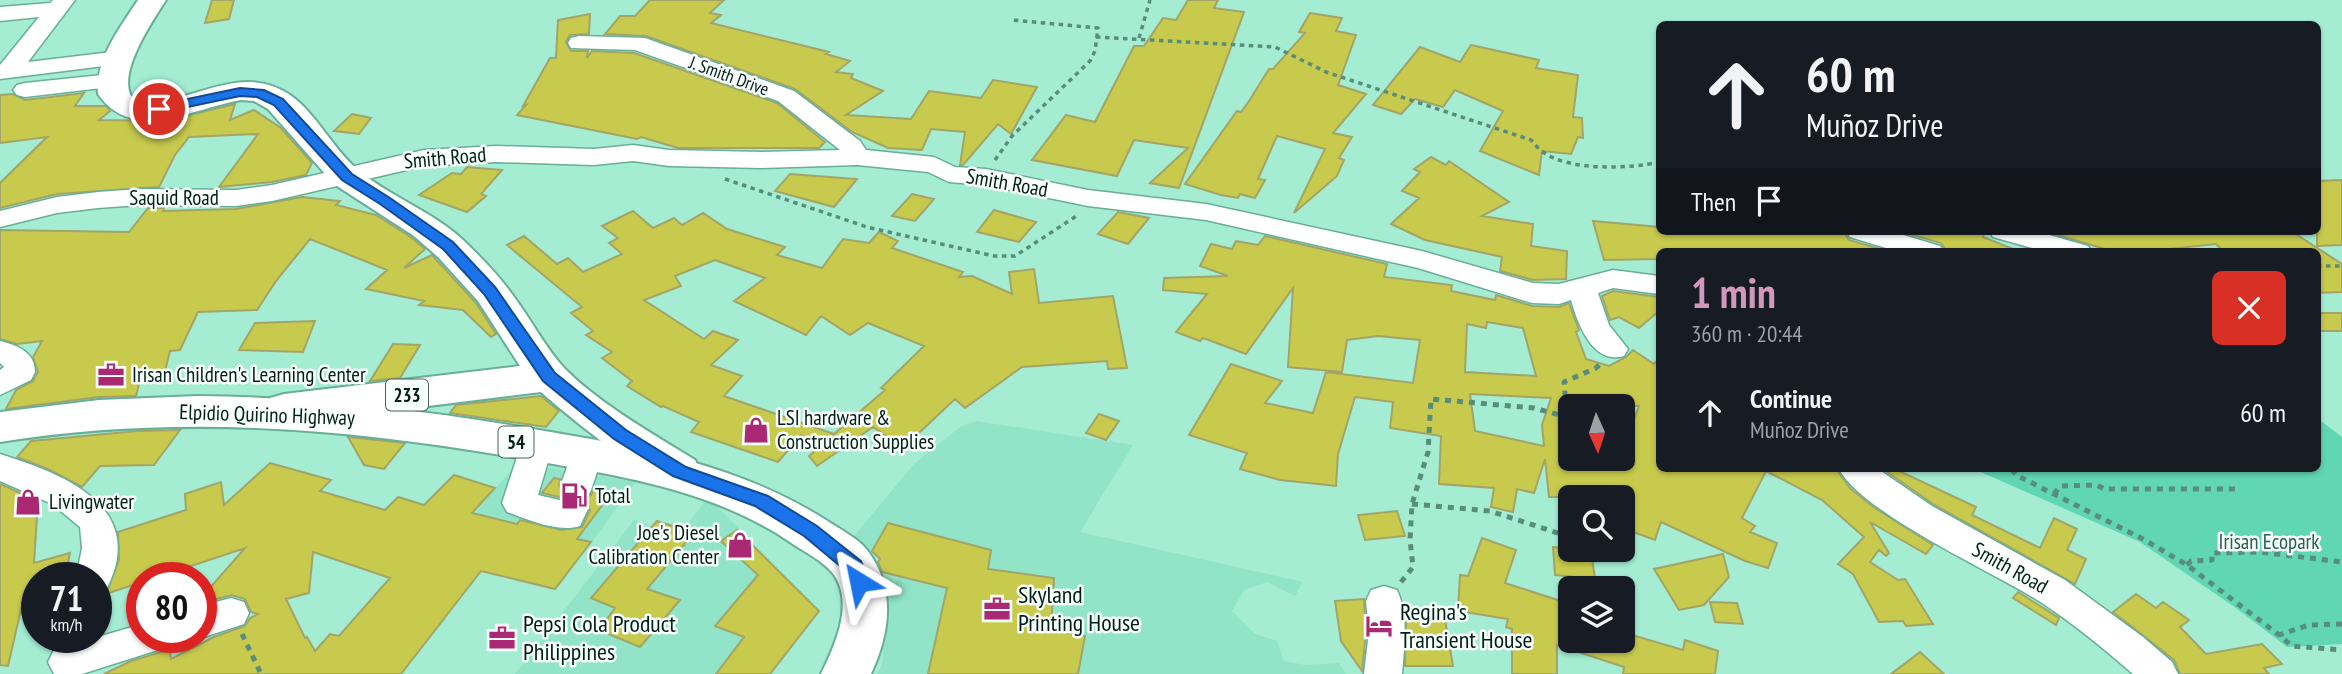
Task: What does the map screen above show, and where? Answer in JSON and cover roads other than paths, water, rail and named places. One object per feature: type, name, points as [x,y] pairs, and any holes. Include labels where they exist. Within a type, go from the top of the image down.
[{"type":"main road","points":[[152,0],[116,69],[111,90],[117,101],[137,110],[159,109],[240,92],[266,96],[278,102],[347,177],[448,246],[490,290],[549,377],[620,435],[680,472]]},
{"type":"main road","name":"233","points":[[264,412],[549,377]]},
{"type":"main road","name":"Elpidio Quirino Highway","points":[[6,423],[104,415],[264,412],[451,429],[537,446],[579,482],[680,472],[761,501],[810,531],[854,567],[864,596],[864,628],[859,651],[846,674]]},
{"type":"street","points":[[3,79],[60,4]]},
{"type":"street","points":[[0,14],[60,4]]},
{"type":"street","name":"J. Smith Drive","points":[[579,43],[637,43],[786,96],[851,146],[857,157]]},
{"type":"street","points":[[3,79],[116,69]]},
{"type":"street","name":"Smith Road","points":[[347,177],[394,163],[461,155],[594,157],[633,153],[669,158],[762,160],[857,157],[934,165],[949,174],[986,177],[1101,200],[1206,212],[1422,260],[1532,293],[1559,294],[1613,279],[1656,285]]},
{"type":"street","name":"Saquid Road","points":[[0,219],[57,205],[98,200],[140,197],[236,198],[347,177]]},
{"type":"street","points":[[1873,235],[1917,248]]},
{"type":"street","points":[[2017,235],[2064,248]]},
{"type":"street","points":[[1583,286],[1588,312],[1597,335],[1613,349]]},
{"type":"street","points":[[0,352],[9,354],[20,365],[20,372],[18,376],[0,384]]},
{"type":"street","points":[[537,446],[519,503],[568,516],[579,482]]},
{"type":"street","points":[[0,467],[80,506],[96,520],[99,539],[96,562]]},
{"type":"street","name":"Smith Road","points":[[1859,472],[1888,497],[1917,516],[1997,559],[2088,614],[2159,674]]},
{"type":"street","points":[[1382,674],[1387,632],[1384,601]]},
{"type":"street","points":[[69,658],[126,643]]},
{"type":"place","name":"Irisan Children's Learning Center","points":[[111,375]]},
{"type":"place","name":"LSI hardware & Construction Supplies","points":[[756,430]]},
{"type":"place","name":"Total","points":[[574,496]]},
{"type":"place","name":"Livingwater","points":[[28,502]]},
{"type":"place","name":"Joe's Diesel Calibration Center","points":[[740,545]]},
{"type":"place","name":"Skyland Printing House","points":[[997,609]]},
{"type":"place","name":"Regina's Transient House","points":[[1379,626]]},
{"type":"place","name":"Pepsi Cola Product Philippines","points":[[502,638]]},
{"type":"park label","name":"Irisan Ecopark","points":[[2269,542]]}]
